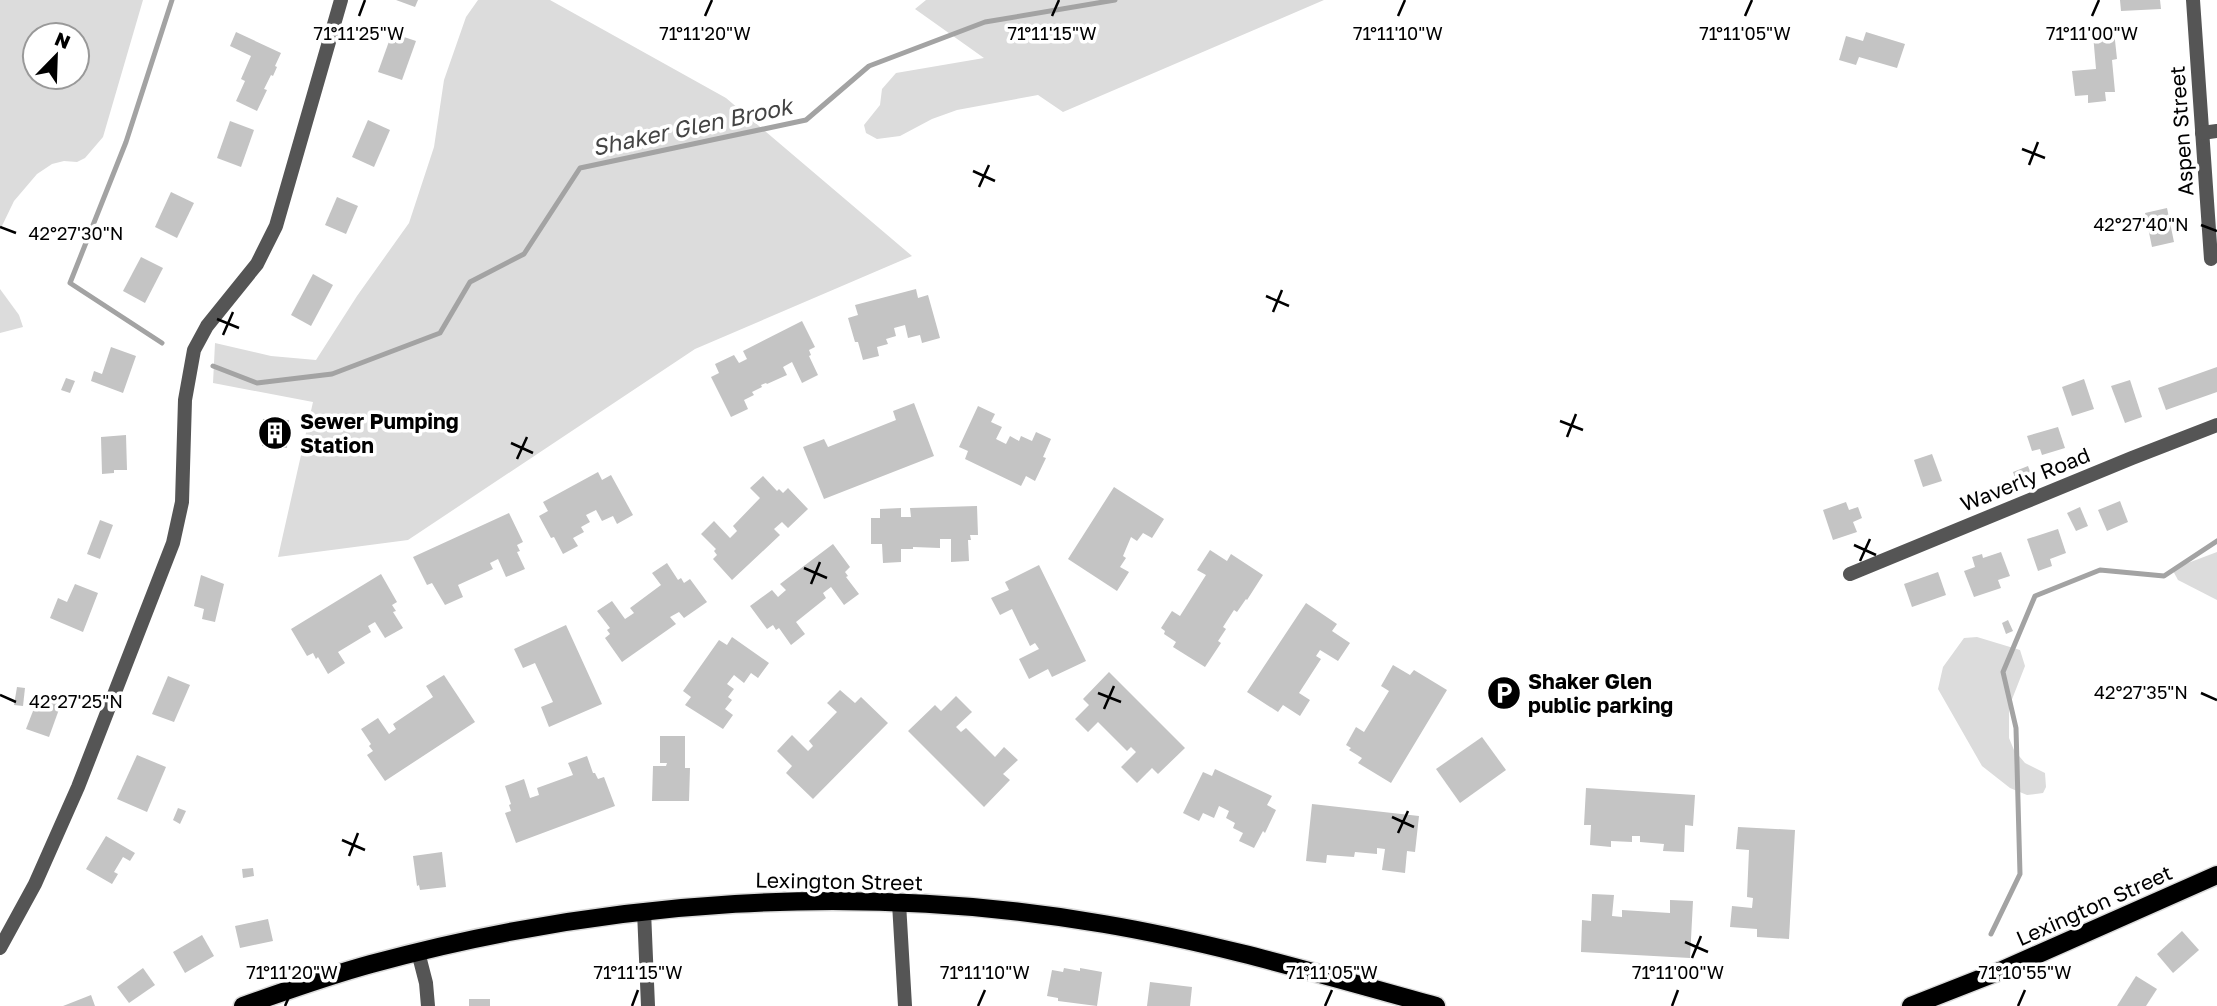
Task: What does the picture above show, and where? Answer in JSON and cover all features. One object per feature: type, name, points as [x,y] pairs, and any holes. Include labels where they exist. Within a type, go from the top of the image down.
[{"type":"main road","name":"Lexington Street","points":[[1910,1006],[2000,971],[2217,875]]},
{"type":"main road","name":"Lexington Street","points":[[243,1006],[368,965],[509,931],[643,911],[748,903],[899,903],[1035,914],[1159,934],[1241,952],[1436,1006]]},
{"type":"street","points":[[0,948],[35,884],[78,787],[173,543],[182,502],[185,400],[194,350],[207,326],[257,264],[273,234],[341,0]]},
{"type":"street","name":"Aspen Street","points":[[2193,0],[2211,259]]},
{"type":"street","points":[[2202,132],[2217,131]]},
{"type":"street","name":"Waverly Road","points":[[1850,574],[2217,425]]},
{"type":"street","points":[[899,903],[905,1006]]},
{"type":"street","points":[[643,911],[648,1006]]},
{"type":"street","points":[[418,952],[426,983],[428,1006]]},
{"type":"shaded area","points":[[0,0],[143,0],[103,137],[85,158],[77,162],[52,164],[37,174],[14,201],[0,230]]},
{"type":"shaded area","points":[[478,0],[550,0],[726,98],[912,256],[695,349],[408,540],[278,557],[313,402],[213,383],[215,343],[271,356],[316,360],[409,223],[434,147],[444,80],[466,17]]},
{"type":"shaded area","points":[[926,0],[1324,0],[1063,112],[1038,95],[957,110],[932,119],[900,136],[877,139],[866,133],[864,125],[880,105],[882,89],[896,73],[984,58],[915,9]]},
{"type":"shaded area","points":[[0,289],[19,315],[23,327],[0,333]]},
{"type":"shaded area","points":[[2217,552],[2217,600],[2178,580],[2172,569]]},
{"type":"shaded area","points":[[1977,637],[2020,650],[2025,666],[2009,707],[2009,738],[2014,750],[2025,763],[2045,773],[2046,787],[2043,793],[2027,795],[2010,788],[1982,766],[1938,689],[1943,667],[1964,638]]},
{"type":"building","points":[[396,0],[418,0],[415,7]]},
{"type":"building","points":[[2120,0],[2160,0],[2161,9],[2121,11]]},
{"type":"building","points":[[2114,31],[2117,59],[2112,60],[2115,92],[2105,92],[2106,101],[2088,103],[2088,95],[2075,96],[2072,71],[2096,69],[2093,34]]},
{"type":"building","points":[[236,32],[281,53],[257,111],[236,101],[245,81],[241,79],[251,56],[230,46]]},
{"type":"building","points":[[1866,32],[1905,44],[1897,68],[1859,57],[1856,65],[1839,60],[1846,36],[1863,41]]},
{"type":"building","points":[[392,33],[416,41],[402,80],[378,72]]},
{"type":"building","points":[[368,120],[390,130],[374,167],[352,157]]},
{"type":"building","points":[[230,121],[254,130],[241,167],[217,158]]},
{"type":"building","points":[[171,192],[194,203],[177,238],[155,227]]},
{"type":"building","points":[[337,197],[358,206],[346,234],[325,225]]},
{"type":"building","points":[[2167,208],[2174,242],[2152,247],[2145,213]]},
{"type":"building","points":[[141,257],[163,268],[145,303],[123,291]]},
{"type":"building","points":[[313,274],[333,285],[311,326],[291,315]]},
{"type":"building","points":[[916,289],[918,298],[928,295],[940,338],[922,343],[920,335],[908,338],[905,325],[894,328],[896,336],[886,339],[888,344],[877,347],[879,356],[863,360],[848,318],[858,315],[855,305]]},
{"type":"building","points":[[802,321],[815,347],[809,350],[809,356],[818,375],[802,383],[792,362],[783,367],[787,375],[761,385],[762,387],[752,392],[754,395],[744,400],[748,409],[731,417],[711,377],[719,373],[715,364],[734,355],[739,363],[747,359],[743,351]]},
{"type":"building","points":[[111,347],[136,356],[123,393],[91,381],[94,371],[102,374]]},
{"type":"building","points":[[2217,367],[2217,392],[2166,410],[2158,388]]},
{"type":"building","points":[[66,378],[75,381],[70,393],[61,390]]},
{"type":"building","points":[[2084,379],[2094,409],[2072,416],[2062,387]]},
{"type":"building","points":[[2130,380],[2142,417],[2125,423],[2111,386]]},
{"type":"building","points":[[914,403],[934,456],[824,499],[803,447],[824,439],[828,447],[896,420],[893,411]]},
{"type":"building","points":[[978,406],[995,414],[991,422],[1002,427],[996,439],[1006,444],[1010,436],[1019,441],[1021,436],[1032,441],[1036,432],[1051,439],[1035,481],[1026,476],[1021,486],[965,459],[968,451],[959,447]]},
{"type":"building","name":"Sewer Pumping Station","points":[[263,419],[289,420],[287,448],[262,446]]},
{"type":"building","points":[[2058,427],[2065,448],[2042,455],[2040,449],[2032,451],[2027,436]]},
{"type":"building","points":[[126,435],[127,470],[102,474],[101,437]]},
{"type":"building","points":[[1932,454],[1942,481],[1923,487],[1914,460]]},
{"type":"building","points":[[2028,466],[2035,484],[2019,490],[2013,472]]},
{"type":"building","points":[[598,472],[602,480],[611,475],[633,515],[617,524],[613,516],[602,521],[596,510],[586,515],[590,522],[581,527],[584,532],[573,538],[578,546],[563,554],[539,516],[548,511],[543,502]]},
{"type":"building","points":[[763,476],[777,491],[779,489],[783,493],[788,488],[808,509],[788,528],[782,522],[774,529],[780,535],[732,580],[713,559],[717,555],[714,551],[716,549],[701,534],[714,521],[730,538],[737,531],[733,526],[760,498],[750,488]]},
{"type":"building","points":[[1114,487],[1164,519],[1152,538],[1143,533],[1137,541],[1131,537],[1123,556],[1126,558],[1120,567],[1129,572],[1117,591],[1068,559]]},
{"type":"building","points":[[2120,501],[2128,522],[2107,531],[2098,510]]},
{"type":"building","points":[[1846,502],[1849,510],[1858,507],[1862,518],[1853,522],[1857,532],[1833,540],[1823,510]]},
{"type":"building","points":[[977,506],[978,535],[970,535],[971,540],[968,540],[969,561],[951,562],[951,539],[940,539],[940,548],[901,549],[901,562],[883,563],[882,544],[871,544],[871,518],[880,518],[880,509],[901,508],[901,517],[911,517],[910,508]]},
{"type":"building","points":[[2080,507],[2088,526],[2076,531],[2067,513]]},
{"type":"building","points":[[509,513],[523,542],[517,545],[520,551],[517,552],[525,569],[506,577],[498,559],[490,563],[493,569],[458,585],[463,597],[445,605],[432,583],[427,585],[413,557]]},
{"type":"building","points":[[100,520],[113,525],[100,559],[87,554]]},
{"type":"building","points":[[2058,529],[2066,553],[2050,559],[2052,566],[2038,571],[2027,539]]},
{"type":"building","points":[[833,544],[850,567],[845,572],[848,576],[846,577],[859,594],[844,605],[831,587],[823,593],[826,598],[796,622],[805,634],[791,645],[779,628],[776,630],[773,625],[767,629],[750,606],[772,590],[778,597],[786,590],[780,584]]},
{"type":"building","points":[[1210,550],[1227,561],[1231,554],[1263,575],[1247,600],[1237,612],[1234,610],[1223,627],[1226,629],[1218,641],[1221,643],[1205,667],[1173,647],[1176,642],[1164,634],[1165,631],[1161,628],[1172,611],[1180,616],[1206,575],[1197,570]]},
{"type":"building","points":[[2001,552],[2010,576],[1998,580],[2001,588],[1974,597],[1964,571],[1975,567],[1972,557],[1982,554],[1983,558]]},
{"type":"building","points":[[667,563],[678,580],[681,578],[684,583],[690,579],[707,602],[684,618],[679,612],[670,617],[676,624],[622,662],[605,638],[610,634],[607,630],[610,628],[597,611],[612,601],[625,619],[634,613],[630,608],[661,585],[652,573]]},
{"type":"building","points":[[1039,565],[1086,661],[1052,677],[1048,669],[1029,679],[1019,659],[1039,649],[1035,643],[1030,646],[1012,609],[1000,615],[991,598],[1009,590],[1005,582]]},
{"type":"building","points":[[1938,572],[1946,595],[1912,607],[1904,584]]},
{"type":"building","points":[[381,574],[397,602],[392,605],[396,611],[393,612],[403,628],[385,638],[375,622],[368,626],[371,632],[338,652],[345,663],[328,674],[318,657],[316,659],[313,653],[307,656],[291,629]]},
{"type":"building","points":[[201,575],[224,584],[215,622],[202,619],[204,609],[194,606]]},
{"type":"building","points":[[75,584],[98,593],[83,632],[50,618],[58,598],[67,602]]},
{"type":"building","points":[[1306,603],[1337,624],[1332,631],[1350,643],[1338,661],[1320,650],[1316,656],[1321,659],[1299,693],[1310,700],[1300,716],[1283,705],[1278,712],[1247,692]]},
{"type":"building","points":[[2008,620],[2013,631],[2006,634],[2002,623]]},
{"type":"building","points":[[566,625],[602,704],[549,727],[541,707],[553,702],[535,663],[523,668],[514,649]]},
{"type":"building","points":[[732,637],[769,663],[758,678],[751,673],[744,683],[734,675],[727,684],[734,689],[728,697],[732,700],[725,709],[733,715],[723,729],[685,705],[691,697],[683,691],[719,640],[727,645]]},
{"type":"building","points":[[1393,665],[1410,675],[1414,670],[1447,690],[1391,783],[1358,763],[1362,758],[1346,745],[1356,727],[1364,732],[1389,691],[1381,686]]},
{"type":"building","points":[[1109,672],[1185,748],[1158,774],[1152,768],[1137,783],[1121,767],[1136,752],[1131,747],[1127,751],[1098,722],[1088,732],[1075,719],[1089,705],[1083,699]]},
{"type":"building","points":[[444,675],[475,722],[385,781],[367,755],[373,751],[361,729],[378,718],[389,734],[396,729],[393,724],[433,697],[426,686]]},
{"type":"building","points":[[168,676],[190,685],[174,722],[152,714]]},
{"type":"building","points":[[17,687],[25,688],[23,706],[14,705]]},
{"type":"building","points":[[840,690],[855,703],[861,697],[888,723],[813,799],[786,773],[792,766],[777,751],[792,735],[808,751],[813,746],[809,741],[837,712],[827,703]]},
{"type":"building","points":[[40,693],[62,701],[49,737],[26,729]]},
{"type":"building","points":[[956,696],[972,712],[956,727],[961,732],[966,728],[995,757],[1004,747],[1018,760],[1003,774],[1010,780],[984,807],[908,731],[935,705],[941,711]]},
{"type":"building","points":[[660,736],[685,736],[685,768],[690,768],[689,801],[652,801],[653,766],[666,766],[667,763],[660,763]]},
{"type":"building","points":[[1482,737],[1506,770],[1460,803],[1436,769]]},
{"type":"building","points":[[137,755],[166,767],[147,812],[117,799]]},
{"type":"building","points":[[587,756],[593,773],[598,779],[604,777],[615,806],[516,843],[505,813],[511,811],[511,804],[505,786],[524,779],[530,798],[539,795],[537,788],[573,775],[568,763]]},
{"type":"building","points":[[1215,769],[1272,796],[1267,805],[1276,810],[1254,848],[1239,841],[1243,833],[1233,828],[1235,823],[1226,818],[1229,811],[1219,806],[1214,818],[1203,813],[1199,821],[1183,813],[1203,772],[1212,776]]},
{"type":"building","points":[[1586,788],[1695,795],[1693,826],[1685,825],[1684,852],[1663,851],[1664,844],[1640,842],[1640,836],[1632,836],[1632,842],[1611,841],[1611,847],[1590,845],[1591,825],[1584,825]]},
{"type":"building","points":[[1312,804],[1419,816],[1415,852],[1407,851],[1405,873],[1382,870],[1385,849],[1377,848],[1377,854],[1355,852],[1354,857],[1327,855],[1326,863],[1306,861]]},
{"type":"building","points":[[178,808],[186,811],[180,824],[173,820]]},
{"type":"building","points":[[1738,827],[1795,830],[1789,939],[1757,937],[1757,929],[1730,927],[1732,906],[1752,908],[1753,898],[1747,897],[1749,850],[1736,849]]},
{"type":"building","points":[[106,836],[135,853],[130,861],[123,857],[114,872],[118,874],[112,884],[86,869]]},
{"type":"building","points":[[442,852],[446,887],[420,890],[419,885],[417,886],[413,856]]},
{"type":"building","points":[[253,868],[254,876],[243,878],[242,869]]},
{"type":"building","points":[[1592,894],[1614,895],[1612,916],[1622,917],[1622,910],[1670,913],[1670,900],[1693,901],[1690,958],[1581,952],[1582,920],[1591,921]]},
{"type":"building","points":[[268,919],[273,941],[240,948],[235,926]]},
{"type":"building","points":[[2182,931],[2199,950],[2173,973],[2157,954]]},
{"type":"building","points":[[202,935],[214,956],[185,973],[173,952]]},
{"type":"building","points":[[143,968],[155,985],[129,1003],[117,987]]},
{"type":"building","points":[[1064,968],[1102,972],[1097,1006],[1058,1001],[1058,998],[1047,996],[1052,970],[1063,972]]},
{"type":"building","points":[[2136,976],[2157,989],[2146,1006],[2117,1006]]},
{"type":"building","points":[[1150,982],[1192,987],[1190,1006],[1147,1006]]},
{"type":"building","points":[[91,995],[95,1006],[63,1006]]},
{"type":"building","points":[[469,999],[490,999],[490,1006],[469,1006]]},
{"type":"waterway","name":"Shaker Glen Brook","points":[[162,343],[70,283],[126,142],[172,0]]},
{"type":"waterway","name":"Shaker Glen Brook","points":[[213,366],[257,383],[332,374],[440,333],[470,282],[524,254],[580,168],[806,120],[869,66],[985,22],[1115,0]]},
{"type":"waterway","points":[[1991,934],[2020,874],[2016,728],[2003,672],[2035,596],[2100,570],[2164,576],[2217,541]]},
{"type":"place","name":"Sewer Pumping Station","points":[[275,433]]},
{"type":"place","name":"Shaker Glen public parking","points":[[1504,693]]}]
